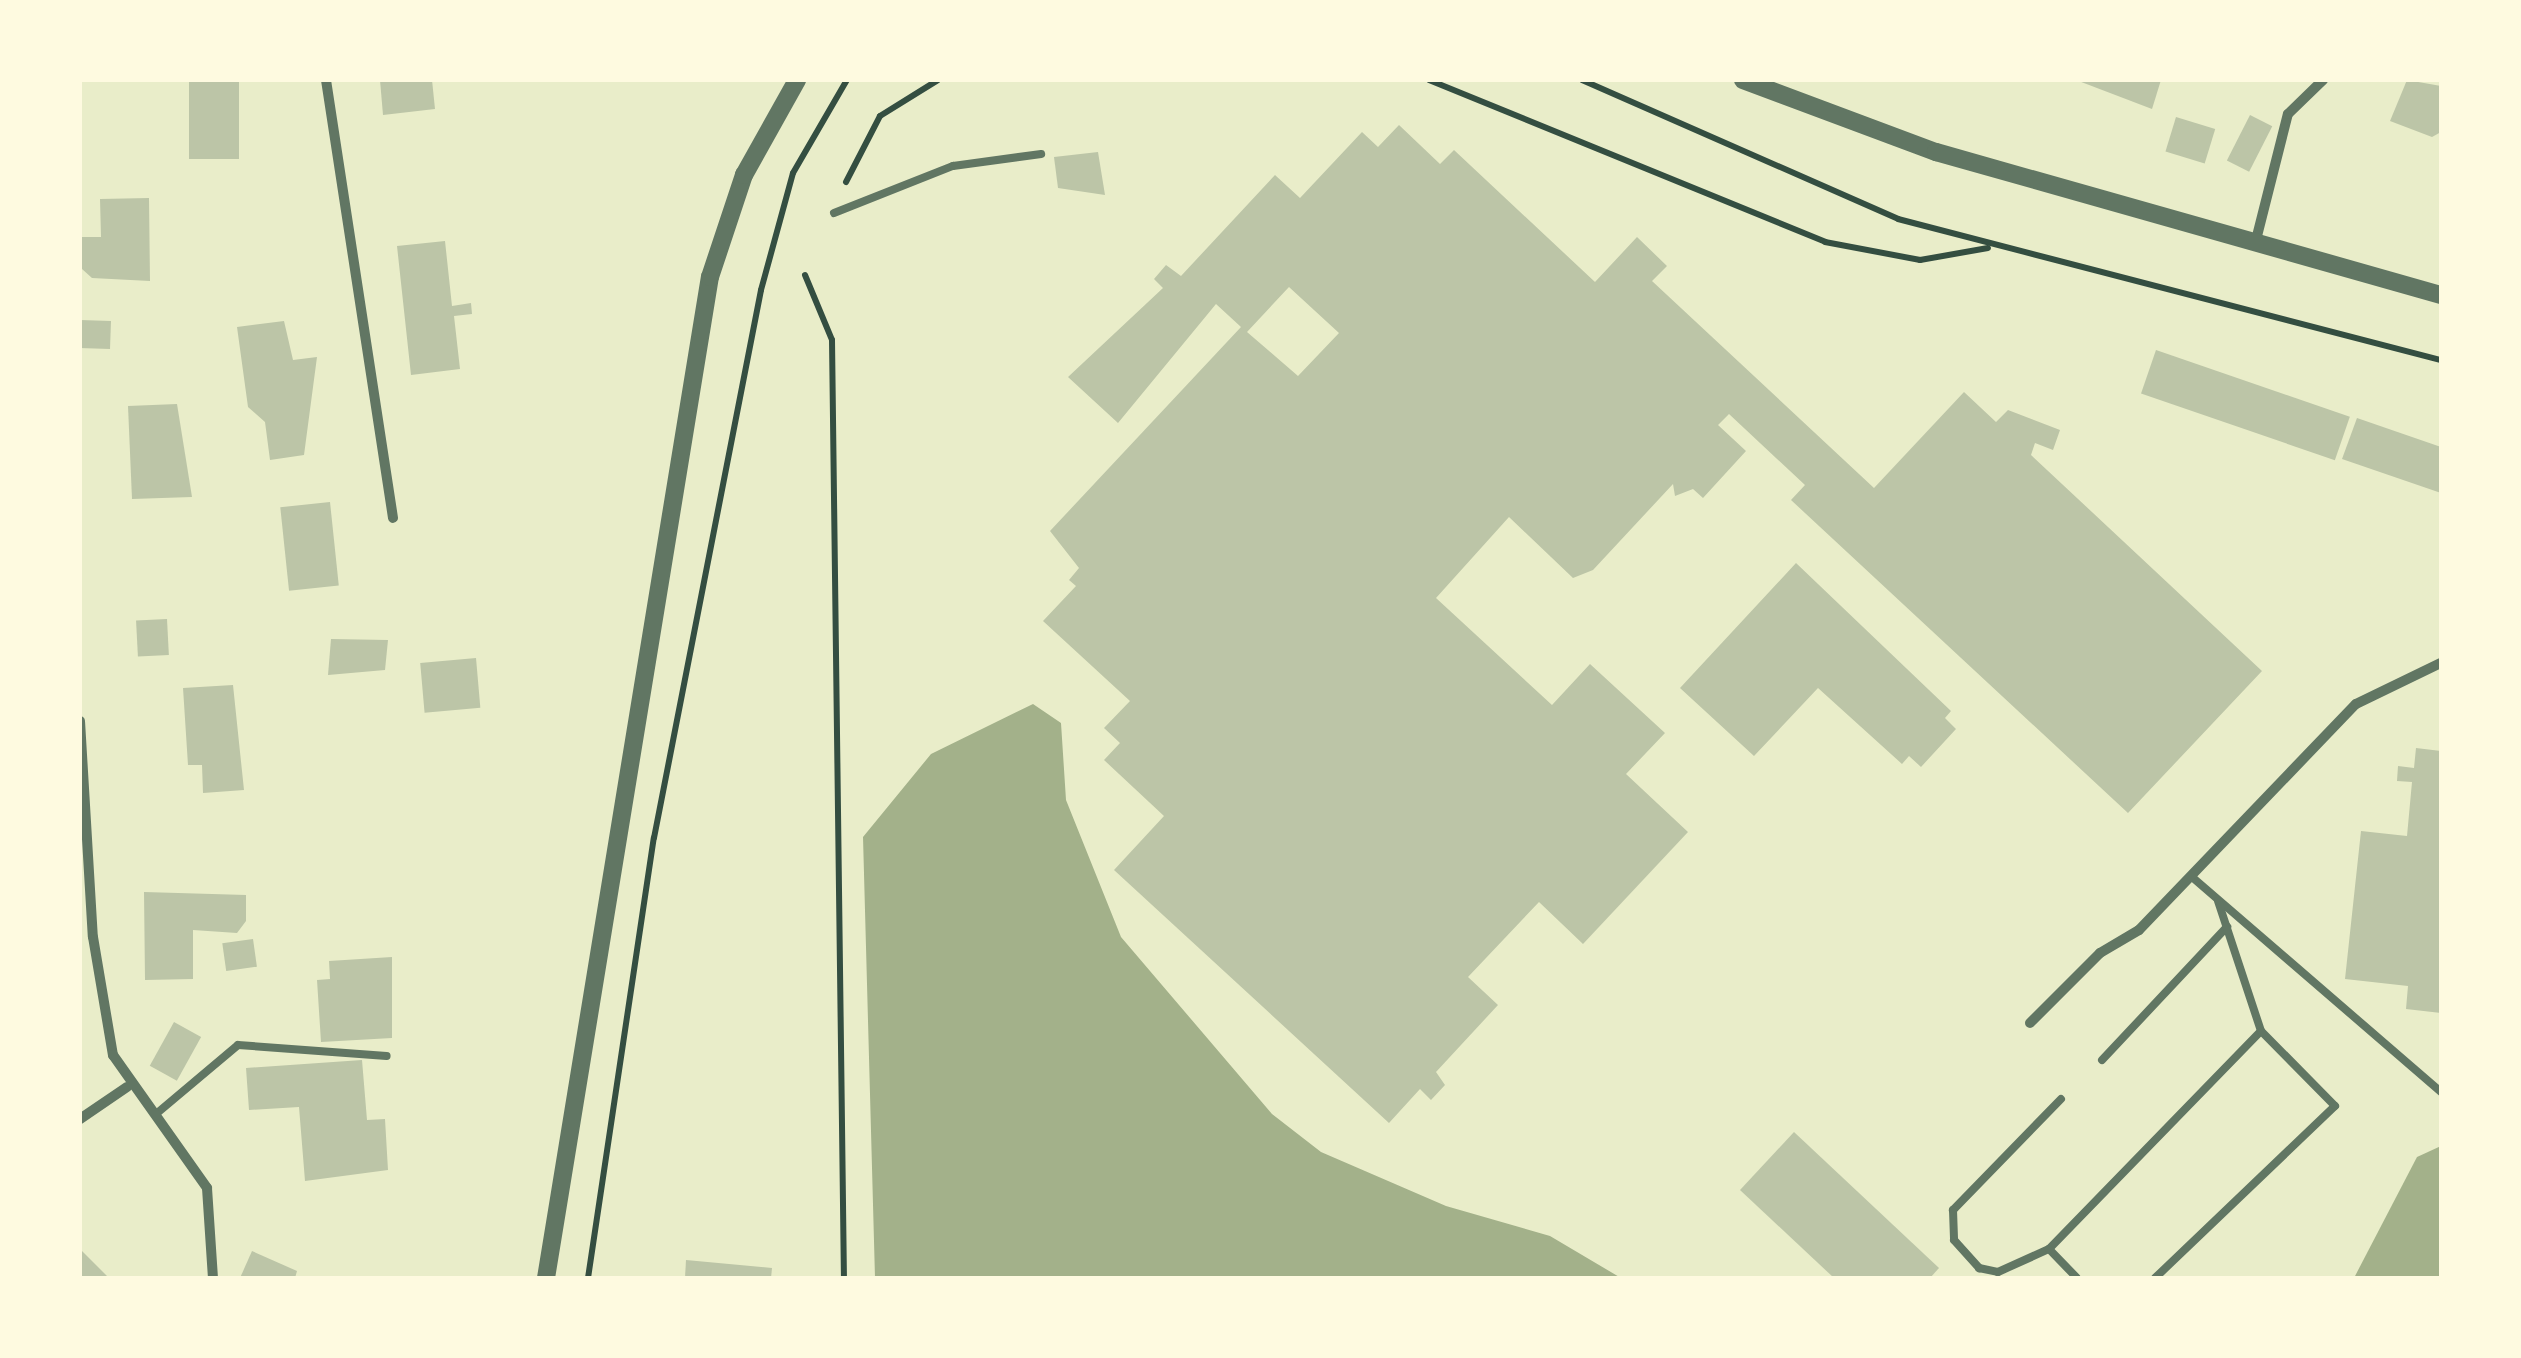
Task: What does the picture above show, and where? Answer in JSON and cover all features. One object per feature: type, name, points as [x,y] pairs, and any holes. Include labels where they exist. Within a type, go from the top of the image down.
[{"type":"street","points":[[326,80],[392,518]]},
{"type":"street","points":[[546,1278],[710,277],[744,175],[797,80]]},
{"type":"street","points":[[1743,80],[1936,152],[2441,295]]},
{"type":"street","points":[[2254,244],[2288,114],[2323,80]]},
{"type":"street","points":[[2030,1023],[2192,876],[2356,704],[2441,662]]},
{"type":"street","points":[[80,721],[93,937],[113,1055],[127,1087],[156,1114],[207,1188],[214,1278]]},
{"type":"street","points":[[80,1119],[127,1087]]},
{"type":"lane","points":[[834,212],[953,166],[1041,154]]},
{"type":"lane","points":[[2192,876],[2441,1092]]},
{"type":"lane","points":[[2154,1278],[2336,1106],[2261,1031],[2218,902]]},
{"type":"lane","points":[[2102,1060],[2227,926]]},
{"type":"lane","points":[[2062,1100],[1953,1210],[1950,1227],[1979,1268],[1998,1272],[2049,1249],[2261,1031]]},
{"type":"lane","points":[[156,1114],[238,1045],[387,1056]]},
{"type":"lane","points":[[2049,1249],[2077,1278]]},
{"type":"path","points":[[588,1278],[654,838],[768,261],[793,173],[847,80]]},
{"type":"path","points":[[834,212],[880,116],[938,80]]},
{"type":"path","points":[[1428,80],[1825,242],[1920,260],[1989,248]]},
{"type":"path","points":[[1582,80],[1898,219],[1989,248],[2441,360]]},
{"type":"path","points":[[805,275],[832,340],[844,1278]]},
{"type":"shaded area","points":[[1033,704],[1061,723],[1066,800],[1121,937],[1272,1114],[1321,1152],[1446,1206],[1550,1236],[1621,1278],[875,1278],[863,837],[931,754]]},
{"type":"shaded area","points":[[2441,1146],[2441,1278],[2354,1278],[2417,1157]]},
{"type":"building","points":[[189,80],[239,80],[239,159],[189,159]]},
{"type":"building","points":[[380,80],[432,80],[435,109],[383,115]]},
{"type":"building","points":[[2076,80],[2161,80],[2152,109]]},
{"type":"building","points":[[2407,80],[2441,86],[2441,132],[2432,137],[2390,121]]},
{"type":"building","points":[[2250,115],[2272,126],[2249,172],[2227,160]]},
{"type":"building","points":[[2176,117],[2215,129],[2205,163],[2165,151]]},
{"type":"building","points":[[1399,125],[1440,164],[1454,150],[1595,282],[1637,237],[1667,266],[1652,281],[1874,488],[1964,392],[1996,422],[2008,410],[2060,430],[2053,450],[2035,443],[2031,455],[2262,671],[2128,813],[1791,500],[1805,485],[1729,414],[1718,425],[1746,451],[1703,498],[1693,489],[1675,496],[1673,484],[1593,570],[1573,578],[1509,517],[1436,598],[1552,705],[1590,664],[1665,733],[1626,774],[1688,832],[1583,944],[1539,902],[1468,977],[1498,1005],[1436,1072],[1445,1085],[1431,1100],[1420,1089],[1389,1123],[1114,870],[1164,816],[1104,760],[1120,743],[1104,728],[1130,701],[1043,621],[1076,586],[1069,580],[1079,568],[1050,531],[1241,327],[1216,304],[1118,423],[1068,377],[1163,288],[1154,279],[1166,265],[1181,276],[1275,175],[1300,198],[1362,132],[1378,147]],"holes":[[[1289,287],[1339,333],[1298,376],[1247,332]]]},
{"type":"building","points":[[1098,152],[1105,195],[1058,188],[1054,157]]},
{"type":"building","points":[[149,198],[150,281],[92,278],[82,269],[81,237],[101,237],[100,199]]},
{"type":"building","points":[[445,241],[452,306],[471,303],[472,314],[454,316],[460,369],[411,375],[397,246]]},
{"type":"building","points":[[80,320],[111,321],[110,349],[80,348]]},
{"type":"building","points":[[284,321],[293,360],[317,357],[304,455],[270,460],[265,422],[248,407],[237,327]]},
{"type":"building","points":[[2156,350],[2350,417],[2335,460],[2141,393]]},
{"type":"building","points":[[177,404],[192,497],[132,499],[128,406]]},
{"type":"building","points":[[2357,418],[2441,447],[2441,493],[2342,459]]},
{"type":"building","points":[[330,502],[339,586],[289,591],[280,507]]},
{"type":"building","points":[[1796,563],[1951,711],[1945,718],[1956,729],[1921,767],[1909,756],[1902,764],[1818,688],[1754,756],[1680,688]]},
{"type":"building","points":[[167,619],[169,655],[138,657],[136,621]]},
{"type":"building","points":[[331,639],[388,640],[385,670],[328,675]]},
{"type":"building","points":[[476,658],[480,708],[425,713],[420,663]]},
{"type":"building","points":[[233,685],[244,790],[203,793],[202,765],[188,765],[183,688]]},
{"type":"building","points":[[2416,748],[2441,751],[2441,1013],[2406,1009],[2408,986],[2345,979],[2361,831],[2407,836],[2412,782],[2397,781],[2398,766],[2414,768]]},
{"type":"building","points":[[144,892],[246,895],[246,921],[237,933],[193,930],[193,979],[145,980]]},
{"type":"building","points":[[253,939],[257,967],[226,971],[222,943]]},
{"type":"building","points":[[392,957],[392,1038],[321,1042],[317,980],[330,979],[329,961]]},
{"type":"building","points":[[174,1022],[201,1037],[177,1081],[150,1066]]},
{"type":"building","points":[[362,1060],[367,1120],[385,1119],[388,1170],[305,1181],[299,1107],[249,1110],[246,1068]]},
{"type":"building","points":[[1794,1132],[1939,1268],[1930,1278],[1834,1278],[1740,1190]]},
{"type":"building","points":[[80,1249],[109,1278],[80,1278]]},
{"type":"building","points":[[252,1251],[297,1271],[295,1278],[240,1278]]},
{"type":"building","points":[[686,1260],[772,1268],[771,1278],[685,1278]]}]
